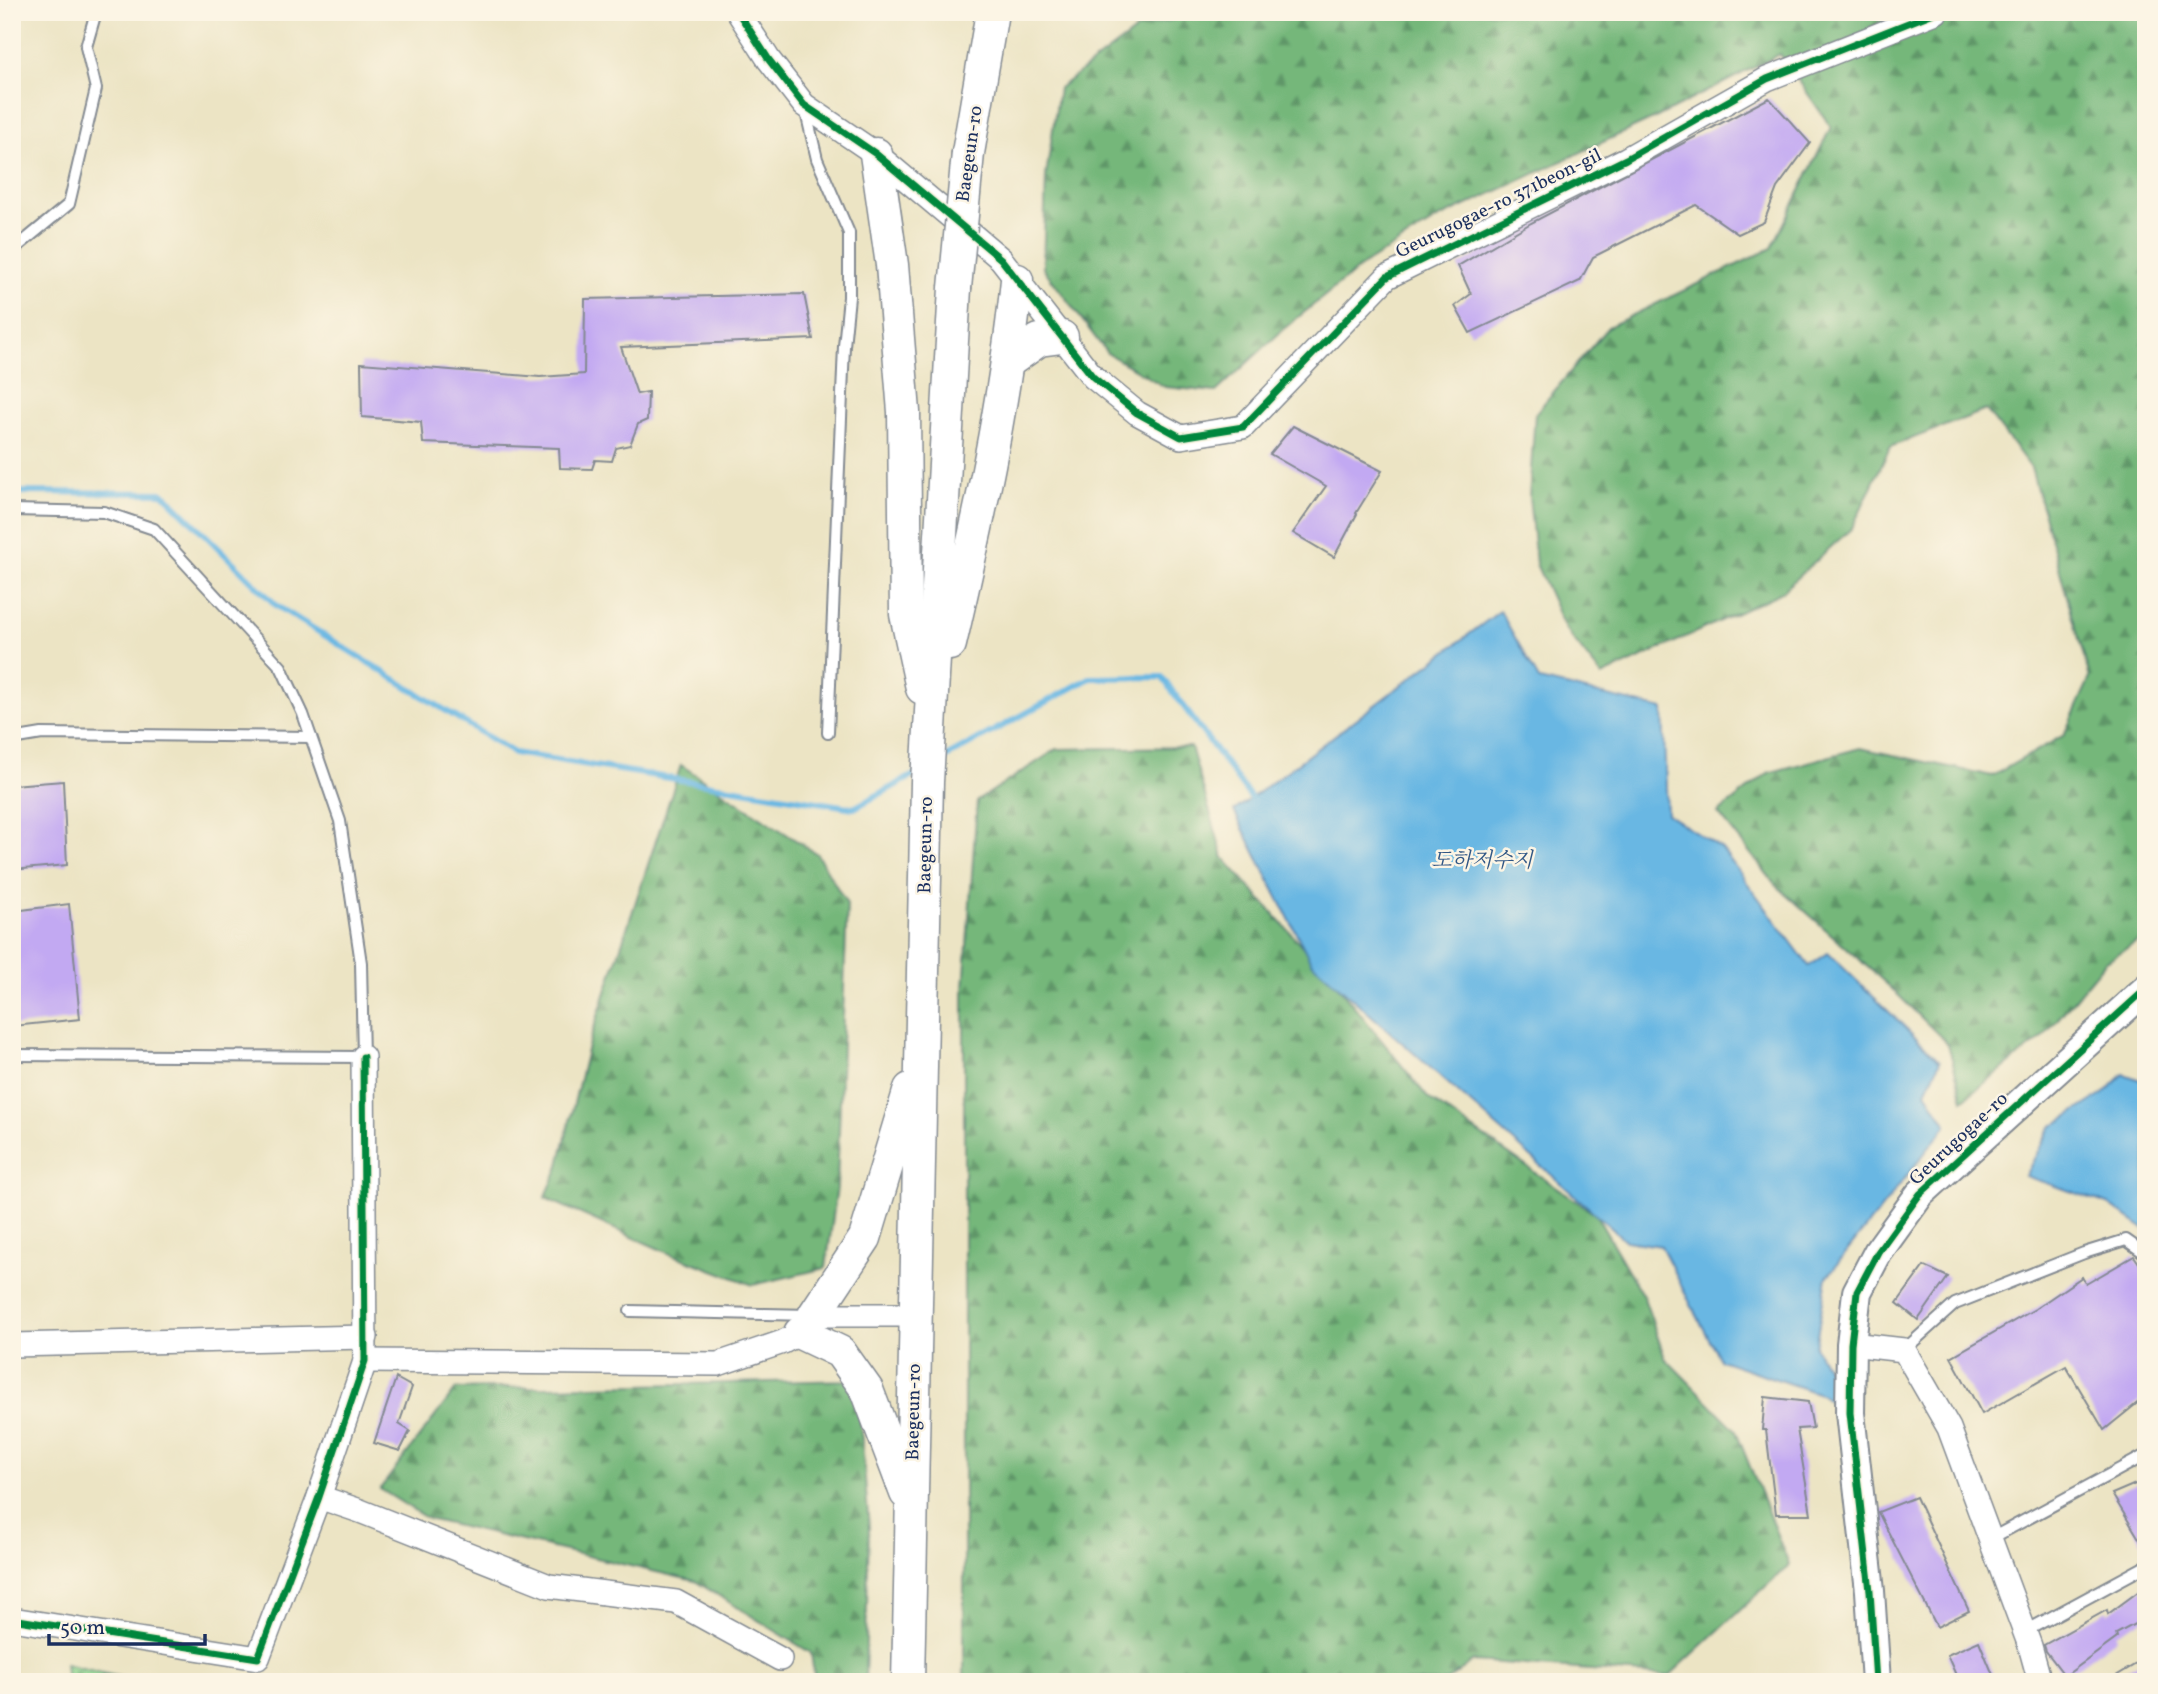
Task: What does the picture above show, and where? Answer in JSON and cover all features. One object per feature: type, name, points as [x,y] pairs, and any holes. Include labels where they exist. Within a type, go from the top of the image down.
[{"type":"main road","name":"Baegeun-ro","points":[[908,1682],[927,782],[955,288],[968,153],[992,12]]},
{"type":"main road","points":[[876,154],[892,265],[904,412],[906,614],[930,740]]},
{"type":"main road","points":[[930,740],[978,524],[1008,362],[1017,279]]},
{"type":"main road","points":[[1008,362],[1039,340],[1062,337]]},
{"type":"main road","points":[[912,1508],[867,1390],[840,1352],[807,1324],[865,1238],[922,1051]]},
{"type":"street","name":"Geurugogae-ro 371beon-gil","points":[[738,12],[769,61],[804,105],[876,154],[1001,259],[1093,377],[1137,413],[1181,438],[1242,427],[1387,277],[1626,159],[1767,79],[1936,12]]},
{"type":"street","name":"Geurugogae-ro","points":[[1877,1682],[1870,1591],[1850,1413],[1851,1344],[1857,1292],[1878,1252],[1920,1194],[2144,994]]},
{"type":"street","points":[[12,1619],[258,1658],[319,1497],[365,1361],[363,1057]]},
{"type":"street","points":[[365,1361],[718,1364],[783,1342],[807,1324],[916,1315]]},
{"type":"street","points":[[12,1345],[366,1337]]},
{"type":"street","points":[[1851,1344],[1904,1350],[1949,1428],[2040,1682]]},
{"type":"street","points":[[319,1497],[550,1586],[677,1602],[780,1659]]},
{"type":"lane","points":[[12,251],[69,204],[96,89],[86,47],[96,12]]},
{"type":"lane","points":[[804,105],[817,159],[849,233],[849,297],[844,346],[828,733]]},
{"type":"lane","points":[[12,510],[104,512],[154,529],[281,667],[311,737],[340,821],[361,963],[363,1057],[12,1055]]},
{"type":"lane","points":[[12,739],[42,734],[311,737]]},
{"type":"lane","points":[[1904,1350],[1955,1304],[2084,1253],[2126,1240],[2146,1254]]},
{"type":"lane","points":[[630,1311],[807,1324]]},
{"type":"lane","points":[[1990,1539],[2146,1455]]},
{"type":"lane","points":[[2024,1632],[2146,1566]]},
{"type":"green space","points":[[1203,12],[2146,12],[2146,936],[2105,962],[2043,1037],[1963,1100],[1948,1044],[1890,987],[1775,884],[1718,813],[1768,773],[1860,748],[1992,776],[2064,735],[2090,678],[2031,468],[1986,410],[1890,447],[1852,528],[1780,593],[1602,676],[1565,629],[1536,564],[1529,497],[1535,414],[1608,327],[1772,248],[1831,127],[1780,54],[1657,117],[1439,218],[1363,265],[1286,327],[1216,392],[1165,387],[1107,353],[1043,268],[1046,176],[1059,88],[1139,28]]},
{"type":"green space","points":[[1191,747],[1223,857],[1337,985],[1428,1098],[1596,1215],[1644,1298],[1665,1358],[1735,1429],[1789,1565],[1669,1676],[1473,1661],[1445,1682],[964,1682],[964,989],[977,801],[1057,749]]},
{"type":"green space","points":[[681,765],[817,854],[847,904],[837,1187],[826,1268],[753,1285],[666,1252],[545,1198],[558,1169],[588,1046]]},
{"type":"green space","points":[[857,1380],[869,1528],[865,1682],[815,1682],[811,1653],[695,1581],[428,1519],[380,1489],[456,1389]]},
{"type":"green space","points":[[65,1664],[140,1682],[67,1682]]},
{"type":"water","name":"도하저수지","points":[[1500,611],[1539,680],[1663,709],[1667,814],[1722,849],[1809,966],[1828,953],[1940,1061],[1926,1092],[1947,1125],[1827,1277],[1815,1347],[1833,1379],[1831,1402],[1820,1394],[1720,1360],[1661,1246],[1626,1241],[1311,962],[1234,811]]},
{"type":"water","points":[[2124,1074],[2146,1082],[2146,1230],[2108,1204],[2025,1176],[2051,1127],[2103,1094]]},
{"type":"building","points":[[1769,98],[1810,143],[1777,188],[1764,222],[1738,234],[1696,205],[1593,257],[1580,281],[1470,333],[1455,306],[1471,294],[1458,266],[1531,223]]},
{"type":"building","points":[[804,294],[813,339],[621,347],[637,394],[648,392],[647,420],[638,424],[630,445],[616,448],[612,461],[595,460],[592,469],[560,468],[559,448],[423,443],[421,422],[362,417],[361,363],[540,377],[584,374],[585,299]]},
{"type":"building","points":[[1293,426],[1382,471],[1356,513],[1334,557],[1293,533],[1326,486],[1270,454]]},
{"type":"building","points":[[63,781],[67,865],[12,870],[12,785]]},
{"type":"building","points":[[69,904],[80,1019],[14,1026],[14,911]]},
{"type":"building","points":[[2134,1256],[2146,1273],[2146,1396],[2104,1430],[2066,1366],[1982,1414],[1951,1357],[2035,1309],[2082,1277],[2086,1284]]},
{"type":"building","points":[[1924,1266],[1948,1277],[1918,1320],[1897,1303]]},
{"type":"building","points":[[396,1378],[412,1387],[399,1424],[410,1431],[400,1451],[374,1443]]},
{"type":"building","points":[[1765,1397],[1808,1402],[1813,1428],[1797,1429],[1811,1514],[1776,1514],[1766,1430],[1762,1430]]},
{"type":"building","points":[[2140,1482],[2146,1493],[2146,1550],[2112,1494]]},
{"type":"building","points":[[1916,1497],[1969,1611],[1937,1627],[1878,1512]]},
{"type":"building","points":[[2146,1586],[2146,1618],[2116,1634],[2117,1638],[2065,1676],[2044,1645],[2107,1610],[2108,1614]]},
{"type":"building","points":[[1979,1641],[1996,1682],[1959,1682],[1947,1655]]},
{"type":"building","points":[[2146,1658],[2146,1682],[2106,1682]]},
{"type":"waterway","points":[[12,492],[163,493],[277,606],[514,753],[854,808],[918,773]]},
{"type":"waterway","points":[[937,762],[1090,678],[1162,677],[1251,798]]},
{"type":"cycle path","points":[[738,12],[769,60],[804,105],[876,154],[1001,259],[1093,377],[1137,413],[1181,437],[1243,427],[1387,277],[1626,159],[1767,79],[1936,12]]},
{"type":"cycle path","points":[[1876,1682],[1870,1591],[1850,1413],[1851,1344],[1857,1292],[1878,1252],[1920,1194],[2146,989]]},
{"type":"cycle path","points":[[12,1619],[258,1658],[319,1497],[365,1361],[363,1057]]}]
